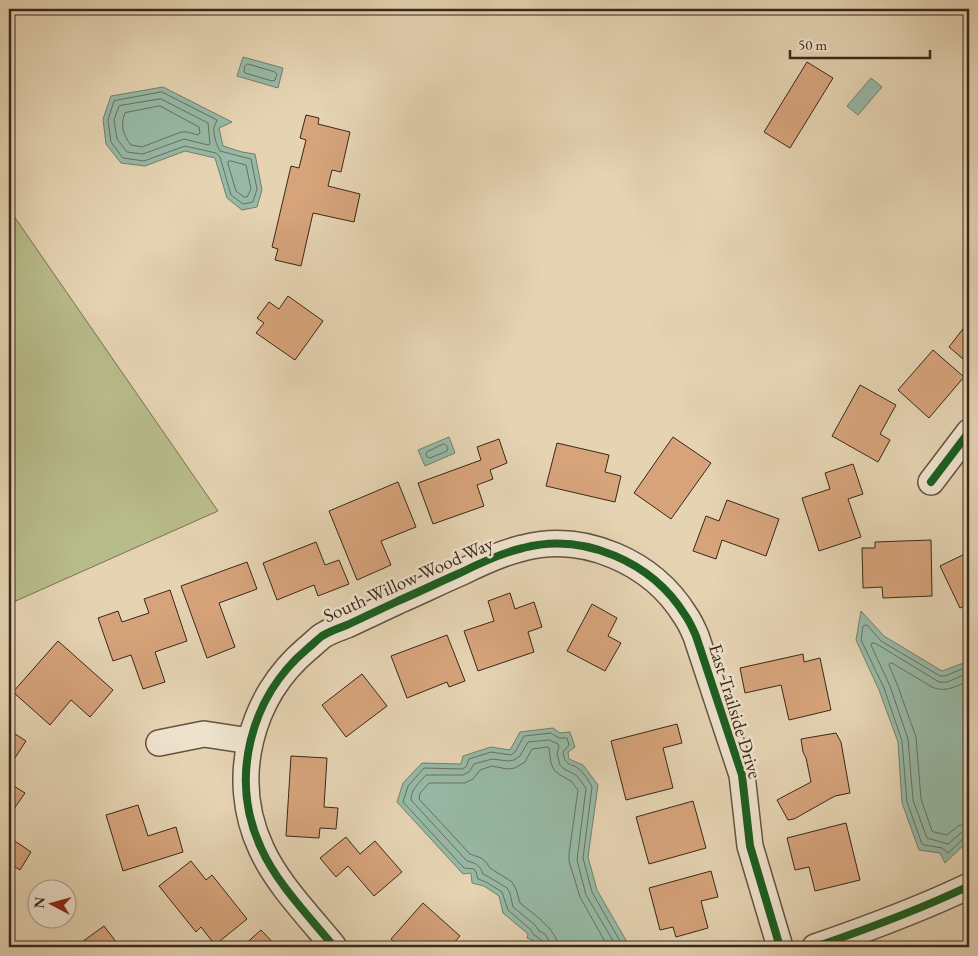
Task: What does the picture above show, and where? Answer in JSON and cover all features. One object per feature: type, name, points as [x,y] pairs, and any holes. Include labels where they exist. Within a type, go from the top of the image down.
[{"type":"street","points":[[931,482],[969,432]]},
{"type":"street","name":"South Willow Wood Way","points":[[334,947],[271,867],[260,848],[253,828],[246,792],[246,763],[256,721],[272,688],[293,661],[322,636],[493,557],[524,547],[542,544],[568,544],[592,548],[606,553]]},
{"type":"street","name":"East Trailside Drive","points":[[606,553],[615,555],[641,569],[664,588],[685,615],[696,636],[742,775],[750,846],[780,947]]},
{"type":"street","points":[[159,743],[204,734],[250,741]]},
{"type":"street","points":[[814,947],[874,927],[936,902],[969,886]]},
{"type":"shaded area","points":[[9,209],[218,511],[9,604]]},
{"type":"water","points":[[243,57],[283,68],[278,88],[237,76]]},
{"type":"water","points":[[871,78],[882,87],[858,115],[847,106]]},
{"type":"water","points":[[163,87],[232,122],[219,128],[223,146],[255,154],[262,190],[257,207],[242,210],[227,198],[215,158],[185,151],[145,166],[121,163],[106,144],[103,119],[111,96]]},
{"type":"water","points":[[449,437],[455,453],[425,466],[418,450]]},
{"type":"water","points":[[861,611],[884,636],[942,671],[969,661],[969,840],[945,863],[940,853],[919,850],[902,803],[898,742],[879,690],[856,640]]},
{"type":"water","points":[[553,728],[560,733],[570,732],[575,747],[568,752],[569,759],[583,765],[598,785],[588,857],[597,890],[627,942],[627,947],[540,947],[536,942],[527,938],[528,934],[503,913],[499,896],[484,886],[472,883],[471,873],[463,874],[397,802],[403,783],[422,763],[461,764],[463,756],[491,747],[510,750],[520,732]]},
{"type":"building","points":[[807,62],[833,78],[790,148],[764,132]]},
{"type":"building","points":[[306,115],[319,118],[318,124],[350,132],[341,172],[332,170],[328,186],[360,194],[354,222],[313,213],[301,266],[275,260],[278,249],[272,247],[291,166],[299,168],[306,140],[300,138]]},
{"type":"building","points":[[288,296],[323,321],[295,360],[256,333],[264,323],[257,318],[269,302],[279,309]]},
{"type":"building","points":[[969,321],[969,364],[949,347]]},
{"type":"building","points":[[933,350],[964,377],[929,418],[898,390]]},
{"type":"building","points":[[860,385],[896,405],[880,434],[890,440],[878,462],[832,436]]},
{"type":"building","points":[[673,437],[711,463],[671,519],[634,493]]},
{"type":"building","points":[[499,439],[507,463],[490,470],[493,479],[477,485],[484,506],[433,524],[418,483],[481,460],[477,447]]},
{"type":"building","points":[[557,443],[609,455],[605,472],[621,476],[615,502],[546,486]]},
{"type":"building","points":[[853,464],[863,494],[848,499],[861,537],[819,551],[802,498],[830,489],[825,473]]},
{"type":"building","points":[[398,482],[416,527],[381,541],[391,565],[357,580],[329,511]]},
{"type":"building","points":[[727,500],[779,519],[766,556],[722,540],[716,559],[693,551],[706,516],[719,521]]},
{"type":"building","points":[[969,531],[969,547],[963,534]]},
{"type":"building","points":[[931,540],[932,596],[883,598],[882,587],[863,588],[862,548],[875,548],[875,542]]},
{"type":"building","points":[[316,542],[325,565],[339,560],[349,584],[318,596],[314,585],[277,600],[263,563]]},
{"type":"building","points":[[969,552],[969,604],[960,608],[940,566]]},
{"type":"building","points":[[247,562],[257,589],[219,603],[235,647],[207,658],[181,586]]},
{"type":"building","points":[[170,590],[187,641],[155,652],[165,682],[143,689],[131,655],[113,661],[98,618],[118,611],[122,622],[149,613],[144,599]]},
{"type":"building","points":[[510,593],[515,609],[534,602],[542,627],[528,632],[534,652],[478,671],[464,631],[494,621],[488,601]]},
{"type":"building","points":[[592,604],[617,618],[608,636],[621,643],[605,671],[567,651]]},
{"type":"building","points":[[447,635],[465,681],[449,687],[447,682],[407,698],[391,656]]},
{"type":"building","points":[[58,641],[113,690],[90,717],[71,700],[50,725],[13,692]]},
{"type":"building","points":[[803,654],[804,662],[820,658],[831,710],[789,720],[781,685],[745,693],[740,668]]},
{"type":"building","points":[[362,674],[387,706],[346,737],[322,705]]},
{"type":"building","points":[[677,724],[682,743],[663,748],[673,788],[626,800],[611,741]]},
{"type":"building","points":[[9,730],[26,741],[9,767]]},
{"type":"building","points":[[836,733],[841,742],[850,793],[835,796],[794,819],[788,820],[777,800],[811,782],[801,739]]},
{"type":"building","points":[[291,756],[327,758],[324,807],[338,808],[336,829],[320,828],[319,838],[286,836]]},
{"type":"building","points":[[9,783],[25,793],[9,816]]},
{"type":"building","points":[[693,801],[706,848],[649,864],[636,817]]},
{"type":"building","points":[[138,805],[148,836],[176,827],[183,852],[123,871],[106,815]]},
{"type":"building","points":[[846,823],[860,880],[815,891],[809,867],[795,870],[787,838]]},
{"type":"building","points":[[9,837],[31,852],[20,870],[9,863]]},
{"type":"building","points":[[346,837],[360,854],[375,841],[402,872],[374,896],[348,866],[336,877],[320,858]]},
{"type":"building","points":[[191,861],[206,880],[212,875],[247,919],[215,945],[201,927],[196,932],[159,886]]},
{"type":"building","points":[[711,871],[718,897],[701,901],[708,928],[676,937],[673,927],[660,930],[649,888]]},
{"type":"building","points":[[423,903],[460,936],[450,947],[400,947],[391,939]]},
{"type":"building","points":[[104,926],[120,947],[75,947]]},
{"type":"building","points":[[261,930],[277,947],[242,947]]},
{"type":"cycle path","points":[[931,482],[969,432]]},
{"type":"cycle path","points":[[334,947],[276,874],[261,848],[251,822],[247,795],[246,767],[259,715],[271,691],[287,669],[325,634],[491,559],[515,550],[546,544],[569,544],[592,548],[635,566],[671,596],[688,620],[696,636],[742,775],[750,846],[780,947]]},
{"type":"cycle path","points":[[815,947],[893,919],[969,886]]}]
